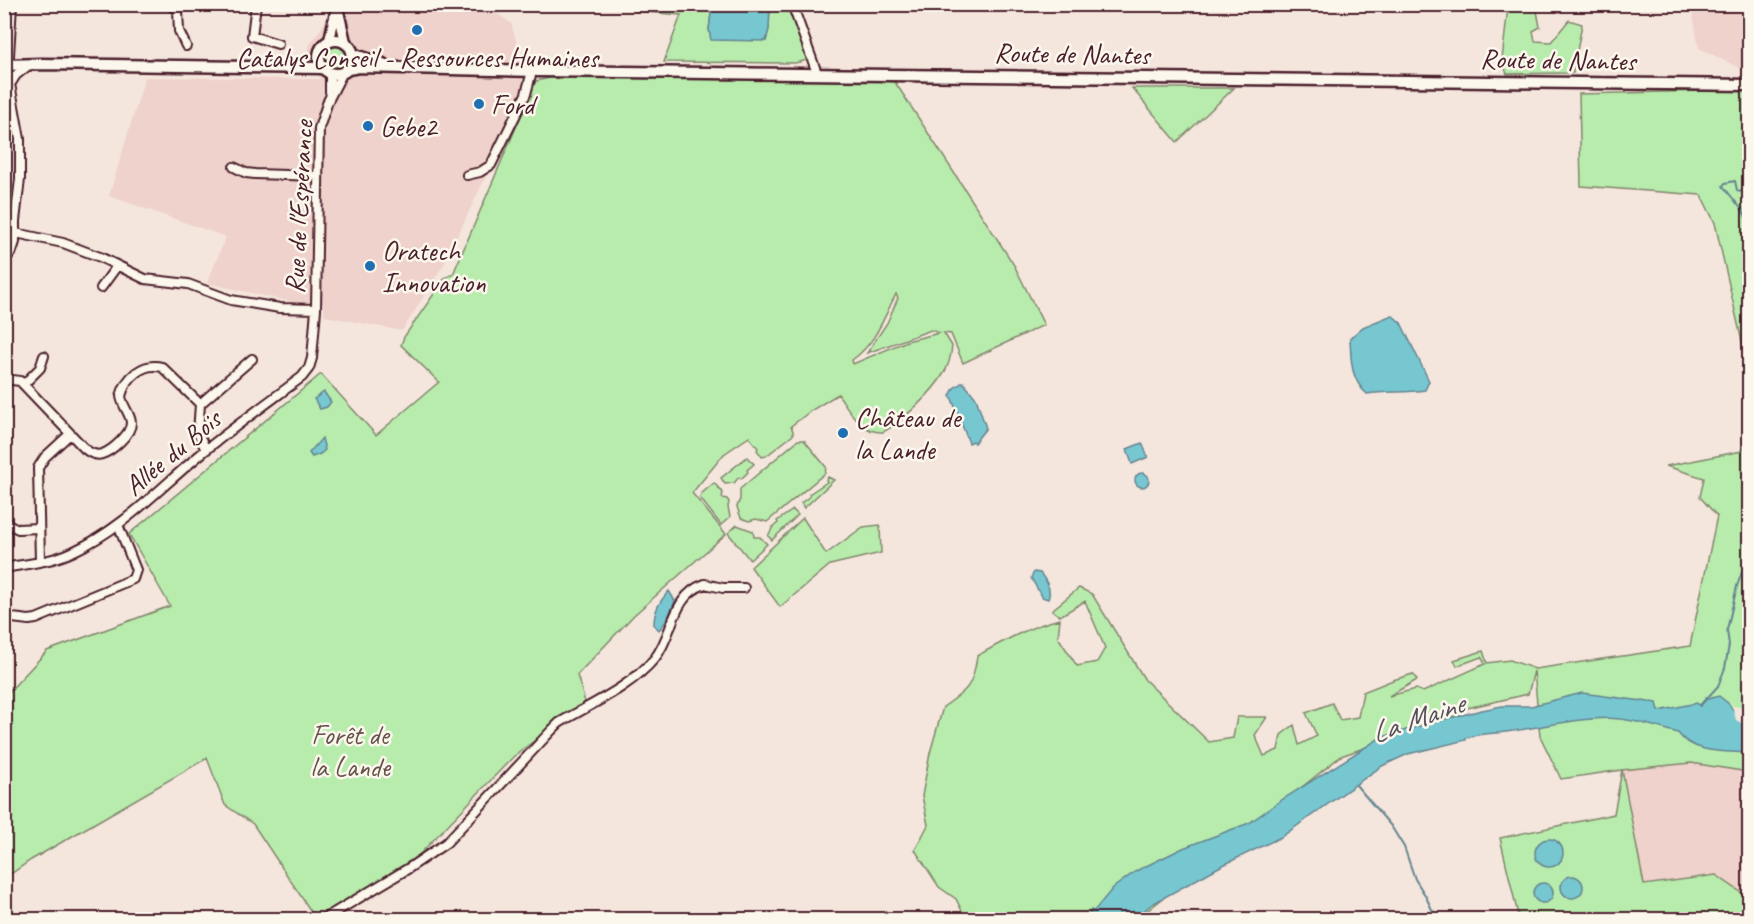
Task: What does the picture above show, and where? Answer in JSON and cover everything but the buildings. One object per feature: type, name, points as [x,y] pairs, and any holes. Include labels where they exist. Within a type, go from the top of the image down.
[{"type":"main road","points":[[6,65],[291,67],[326,70],[346,71],[353,59],[346,44],[338,41],[328,42],[321,50],[320,56],[326,70]]},
{"type":"main road","name":"Route de Nantes","points":[[352,54],[395,68]]},
{"type":"main road","points":[[291,67],[320,56]]},
{"type":"main road","name":"Route de Nantes","points":[[346,71],[359,67],[1749,85]]},
{"type":"street","points":[[4,261],[12,251],[15,233],[20,157],[20,139],[6,65],[12,4]]},
{"type":"street","points":[[166,4],[178,10],[178,31],[186,46]]},
{"type":"street","points":[[256,4],[252,36],[278,44]]},
{"type":"street","points":[[792,4],[817,74]]},
{"type":"street","points":[[328,42],[337,5]]},
{"type":"street","points":[[337,5],[346,44]]},
{"type":"street","points":[[9,86],[16,75],[30,64]]},
{"type":"street","name":"Rue de l'Espérance","points":[[316,312],[319,128],[331,88],[326,70]]},
{"type":"street","name":"Rue de l'Espérance","points":[[328,101],[346,71]]},
{"type":"street","points":[[467,175],[480,172],[491,165],[523,101],[532,71]]},
{"type":"street","points":[[4,111],[14,109]]},
{"type":"street","points":[[234,167],[246,173],[255,174],[318,176]]},
{"type":"street","points":[[15,233],[63,243],[100,257],[145,279],[188,284],[231,300],[316,312]]},
{"type":"street","points":[[101,288],[117,266]]},
{"type":"street","name":"Allée du Bois","points":[[4,568],[73,552],[140,509],[206,450],[302,376],[309,368],[312,358],[316,312]]},
{"type":"street","points":[[24,384],[40,368],[44,356]]},
{"type":"street","points":[[206,450],[198,434],[200,404],[252,359]]},
{"type":"street","points":[[4,379],[24,384],[89,453],[102,454],[108,451],[128,433],[131,422],[122,401],[123,389],[140,369],[149,366],[162,368],[200,404]]},
{"type":"street","points":[[40,561],[38,468],[45,457],[70,434]]},
{"type":"street","points":[[4,522],[18,529],[38,528]]},
{"type":"street","points":[[4,617],[36,619],[133,579],[136,570],[117,525]]},
{"type":"street","points":[[322,920],[446,843],[560,723],[626,683],[647,667],[662,648],[681,602],[690,592],[705,584],[723,588],[744,588]]},
{"type":"shaded area","points":[[337,5],[484,5],[511,23],[522,61],[523,91],[495,157],[444,264],[402,331],[325,316],[323,303],[292,302],[207,283],[226,237],[109,196],[145,77],[320,79],[308,47]]},
{"type":"shaded area","points":[[1691,5],[1749,5],[1749,73],[1699,48]]},
{"type":"shaded area","points":[[1691,763],[1749,772],[1749,898],[1716,875],[1644,885],[1622,769]]},
{"type":"green space","points":[[637,5],[712,5],[709,30],[766,41],[770,5],[789,5],[808,60],[795,63],[664,62],[681,15],[636,11]]},
{"type":"green space","points":[[1507,5],[1539,5],[1537,11],[1540,27],[1533,31],[1535,41],[1551,42],[1569,20],[1582,24],[1573,73],[1507,74],[1502,60]]},
{"type":"green space","points":[[336,45],[344,49],[348,57],[344,65],[336,69],[328,65],[324,57],[328,49]]},
{"type":"green space","name":"Forêt de la Lande","points":[[817,73],[895,82],[1014,265],[1044,325],[963,363],[951,334],[944,333],[952,346],[944,373],[917,406],[883,432],[868,429],[856,420],[838,394],[791,426],[793,435],[766,456],[762,457],[749,437],[724,454],[692,493],[726,534],[634,615],[577,675],[585,702],[513,757],[419,855],[321,919],[316,919],[253,824],[225,805],[207,758],[31,860],[5,878],[4,758],[10,755],[5,727],[4,697],[47,651],[170,606],[129,534],[321,374],[376,435],[439,382],[401,345],[404,337],[445,278],[453,274],[536,81],[550,78]],"holes":[[[896,294],[898,298],[887,323],[867,353],[931,330],[939,333],[907,341],[853,364],[852,360],[867,346],[878,330]]]},
{"type":"green space","points":[[1132,88],[1234,88],[1177,142]]},
{"type":"green space","points":[[1749,90],[1749,382],[1715,223],[1701,195],[1581,186],[1579,94]]},
{"type":"green space","points":[[1749,427],[1749,772],[1691,763],[1561,779],[1540,736],[1534,671],[1528,694],[1463,709],[1453,717],[1341,756],[1137,919],[966,919],[956,899],[939,887],[915,850],[928,825],[922,796],[930,753],[943,707],[968,686],[974,674],[977,656],[1028,630],[1060,619],[1058,637],[1077,666],[1097,662],[1105,648],[1085,601],[1060,616],[1052,610],[1079,588],[1092,594],[1145,680],[1209,742],[1233,738],[1237,717],[1267,717],[1255,735],[1264,756],[1278,750],[1281,735],[1294,725],[1299,745],[1317,736],[1306,713],[1332,703],[1340,720],[1358,717],[1363,692],[1413,674],[1417,680],[1389,696],[1416,689],[1423,692],[1485,664],[1481,657],[1457,666],[1454,660],[1483,651],[1487,663],[1510,660],[1535,669],[1690,646],[1717,516],[1700,497],[1704,478],[1666,466],[1742,451]]},
{"type":"green space","points":[[798,440],[804,440],[826,467],[825,473],[767,522],[741,518],[737,507],[740,489]]},
{"type":"green space","points":[[747,457],[754,464],[747,470],[748,472],[734,483],[725,484],[721,478]]},
{"type":"green space","points":[[828,477],[834,480],[804,508],[801,503],[810,496],[809,494],[827,482]]},
{"type":"green space","points":[[714,483],[723,493],[722,498],[729,502],[730,517],[721,525],[700,498],[701,494]]},
{"type":"green space","points":[[793,510],[798,515],[772,540],[768,536],[778,523],[777,521]]},
{"type":"green space","points":[[803,518],[826,554],[863,527],[880,525],[881,553],[830,565],[780,607],[751,567]]},
{"type":"green space","points":[[737,525],[753,531],[754,537],[760,537],[767,544],[750,560],[728,533]]},
{"type":"green space","points":[[1622,770],[1644,885],[1716,875],[1749,898],[1749,919],[1519,919],[1500,838],[1614,814]]},
{"type":"water","points":[[712,5],[770,5],[766,41],[711,40],[709,30]]},
{"type":"water","points":[[1392,315],[1401,323],[1429,381],[1425,390],[1367,394],[1354,375],[1350,338],[1363,327]]},
{"type":"water","points":[[963,382],[976,398],[986,428],[974,443],[973,441],[969,443],[950,396],[954,388]]},
{"type":"water","points":[[324,392],[331,402],[327,407],[320,409],[314,399]]},
{"type":"water","points":[[322,438],[325,450],[312,457],[309,453]]},
{"type":"water","points":[[1142,443],[1148,457],[1132,464],[1127,449]]},
{"type":"water","points":[[1139,473],[1145,473],[1149,480],[1145,487],[1139,487],[1135,483],[1135,477]]},
{"type":"water","points":[[1034,572],[1040,573],[1046,582],[1049,589],[1048,599],[1042,597],[1031,578]]},
{"type":"water","points":[[669,591],[675,601],[667,620],[659,630],[654,625],[656,611]]},
{"type":"water","points":[[1582,693],[1657,703],[1659,711],[1696,703],[1700,705],[1706,698],[1719,696],[1732,709],[1749,711],[1749,753],[1701,748],[1684,740],[1678,733],[1642,723],[1607,718],[1471,736],[1466,740],[1408,754],[1382,766],[1281,837],[1219,867],[1152,904],[1134,919],[1086,920],[1091,910],[1094,911],[1113,888],[1136,871],[1183,848],[1249,823],[1380,738],[1482,710],[1502,706],[1531,706]]},
{"type":"water","points":[[1549,839],[1559,843],[1563,853],[1559,863],[1549,867],[1539,863],[1535,853],[1539,843]]},
{"type":"water","points":[[1572,876],[1580,879],[1583,887],[1580,895],[1572,898],[1564,895],[1561,887],[1564,879]]},
{"type":"water","points":[[1543,883],[1550,886],[1553,893],[1550,900],[1543,903],[1536,900],[1533,893],[1536,886]]},
{"type":"pier","points":[[1731,701],[1733,706],[1746,708],[1749,705],[1748,721],[1743,724],[1736,720]]},
{"type":"waterway","points":[[1750,164],[1747,166],[1746,187],[1740,192],[1737,190],[1735,181],[1725,183],[1723,186],[1743,211],[1750,225]]},
{"type":"waterway","points":[[1700,706],[1718,686],[1725,668],[1729,645],[1727,630],[1737,586],[1750,550]]},
{"type":"waterway","points":[[1356,785],[1391,826],[1404,847],[1415,879],[1437,920]]},
{"type":"place","name":"Catalys Conseil - Ressources Humaines","points":[[417,30]]},
{"type":"place","name":"Ford","points":[[479,104]]},
{"type":"place","name":"Gebe2","points":[[368,126]]},
{"type":"place","name":"Oratech Innovation","points":[[370,266]]},
{"type":"place","name":"Château de la Lande","points":[[843,433]]},
{"type":"water label","name":"La Maine","points":[[1417,718]]}]
